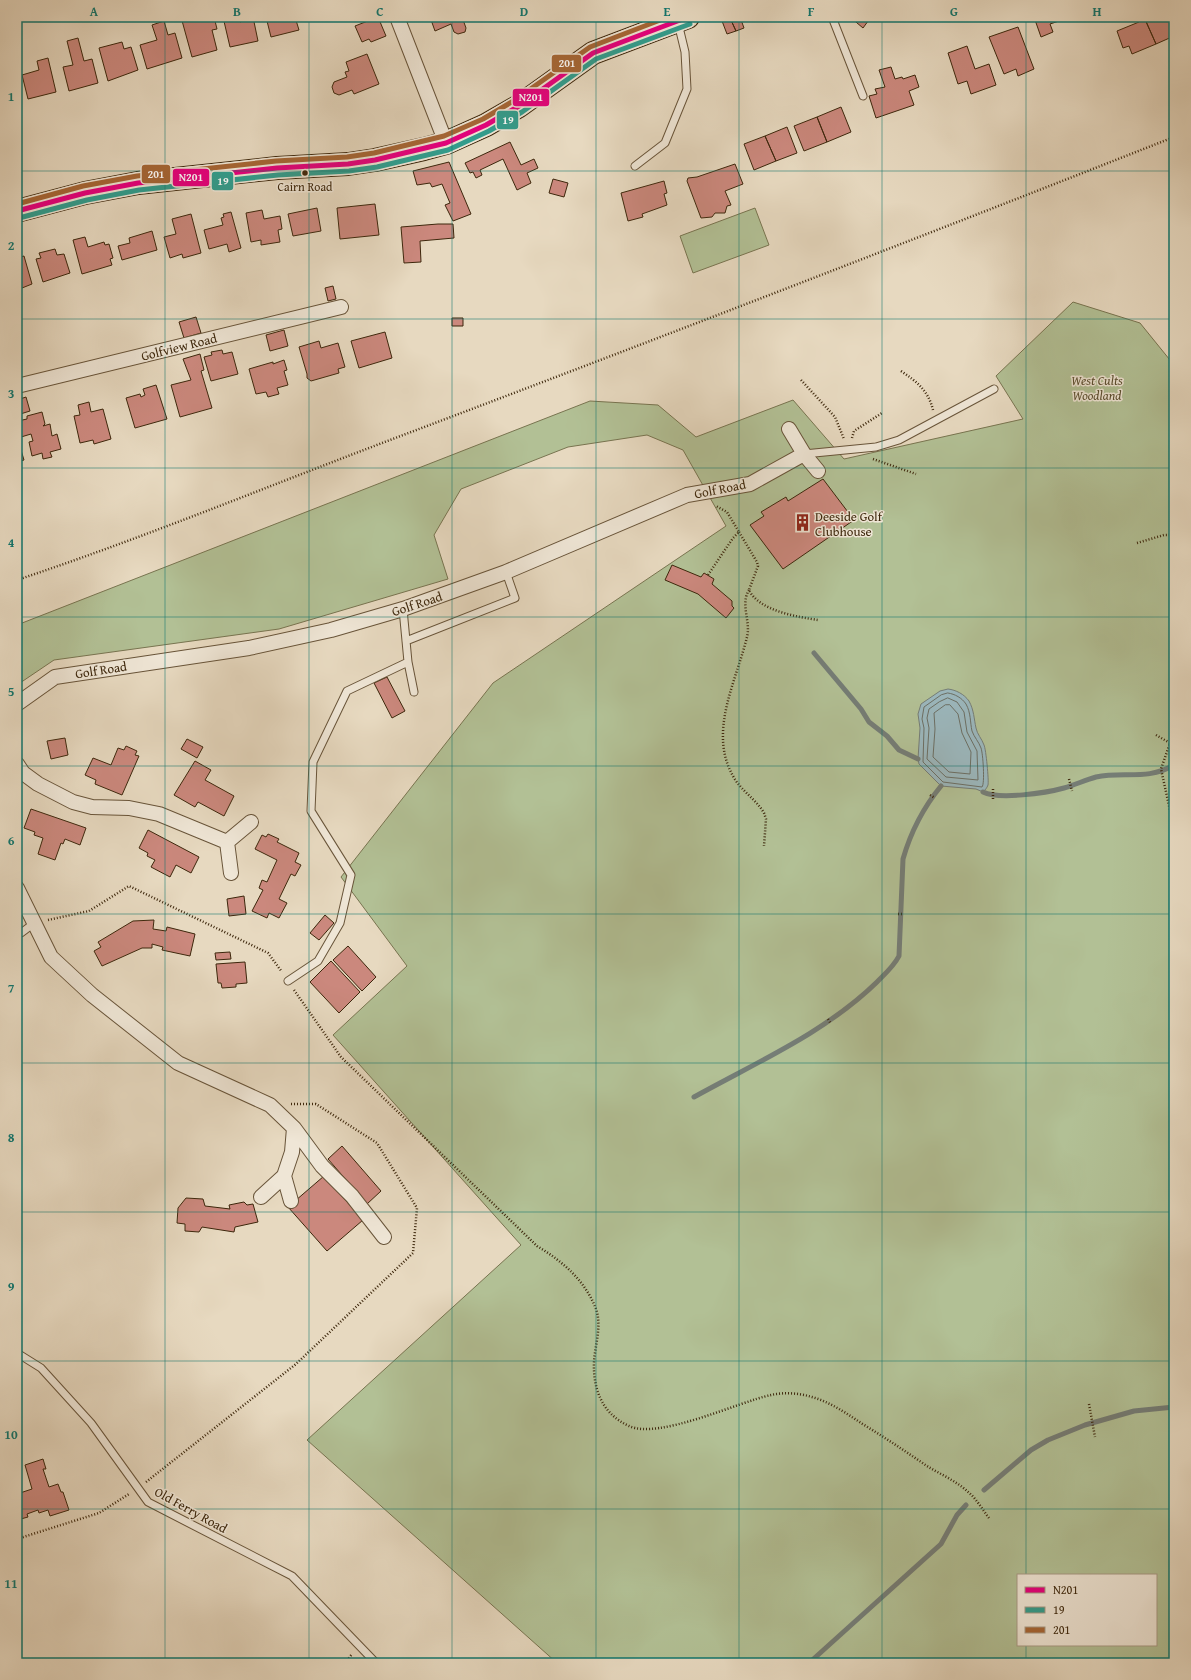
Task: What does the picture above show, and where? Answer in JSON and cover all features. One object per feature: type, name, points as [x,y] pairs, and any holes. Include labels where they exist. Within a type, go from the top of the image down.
[{"type":"main road","points":[[17,210],[85,193],[138,183],[277,168],[348,164],[403,155],[446,143],[486,125],[519,106],[593,53],[682,19]]},
{"type":"street","points":[[397,17],[446,143]]},
{"type":"street","name":"Golfview Road","points":[[17,386],[341,307]]},
{"type":"street","points":[[789,429],[804,454],[818,471]]},
{"type":"street","name":"Golf Road","points":[[17,704],[56,677],[249,648],[330,630],[403,609],[506,572],[687,496],[750,484],[804,454]]},
{"type":"street","points":[[17,764],[23,773],[38,784],[73,802],[92,808],[129,808],[159,814],[227,842]]},
{"type":"street","points":[[227,842],[251,822]]},
{"type":"street","points":[[227,842],[231,873]]},
{"type":"street","points":[[17,888],[33,924],[51,957],[92,995],[172,1059],[270,1105],[294,1128],[322,1166],[352,1196],[384,1237]]},
{"type":"street","points":[[261,1197],[284,1176],[292,1152],[294,1128]]},
{"type":"street","points":[[284,1176],[291,1201]]},
{"type":"lane","points":[[832,17],[863,96]]},
{"type":"lane","points":[[635,166],[665,144],[687,89],[682,19]]},
{"type":"lane","points":[[804,454],[876,447],[899,440],[994,389]]},
{"type":"lane","points":[[406,641],[515,598],[506,572]]},
{"type":"lane","points":[[403,609],[408,662],[414,692]]},
{"type":"lane","points":[[288,981],[318,961],[340,923],[351,875],[311,811],[313,762],[347,692],[408,662]]},
{"type":"lane","points":[[17,934],[21,933],[33,924]]},
{"type":"lane","name":"Old Ferry Road","points":[[17,1353],[41,1368],[91,1423],[148,1502],[292,1576],[376,1663]]},
{"type":"path","points":[[17,580],[197,516],[385,442],[714,318],[1174,137]]},
{"type":"path","points":[[901,371],[920,384],[926,392],[933,412],[930,424]]},
{"type":"path","points":[[801,380],[835,417],[848,450],[916,474]]},
{"type":"path","points":[[848,450],[854,431],[882,413]]},
{"type":"path","points":[[700,493],[704,502],[720,507],[727,512],[758,566],[745,598],[744,604],[747,618],[747,637],[725,712],[723,741],[733,775],[764,813],[766,819],[764,846]]},
{"type":"path","points":[[708,575],[733,538],[739,532]]},
{"type":"path","points":[[1137,543],[1158,536],[1174,534]]},
{"type":"path","points":[[749,590],[753,598],[762,604],[789,614],[818,620]]},
{"type":"path","points":[[1156,736],[1170,743],[1161,769],[1173,824]]},
{"type":"path","points":[[1069,779],[1072,791]]},
{"type":"path","points":[[993,789],[993,799]]},
{"type":"path","points":[[930,795],[935,798]]},
{"type":"path","points":[[33,924],[89,911],[129,886],[268,953],[341,1057],[537,1246],[566,1265],[589,1293],[596,1310],[598,1338],[594,1362],[597,1392],[603,1404],[619,1421],[630,1427],[650,1429],[700,1418],[772,1395],[799,1394],[812,1397],[842,1411],[967,1490],[989,1518]]},
{"type":"path","points":[[898,914],[904,914]]},
{"type":"path","points":[[828,1019],[831,1024]]},
{"type":"path","points":[[17,1539],[99,1513],[138,1488],[296,1364],[413,1253],[416,1208],[377,1143],[316,1104],[270,1105]]},
{"type":"path","points":[[1089,1404],[1095,1437]]},
{"type":"green space","points":[[755,208],[769,245],[693,273],[680,236]]},
{"type":"green space","name":"West Cults Woodland","points":[[1073,302],[1140,323],[1174,365],[1174,1663],[557,1663],[307,1440],[521,1245],[333,1035],[407,966],[341,877],[493,683],[726,526],[683,450],[647,435],[568,447],[461,489],[434,535],[448,579],[279,629],[54,660],[17,685],[17,625],[590,401],[658,405],[696,437],[793,400],[844,459],[1023,419],[996,376]]},
{"type":"water","points":[[948,689],[957,691],[965,696],[972,708],[977,730],[984,745],[986,758],[988,785],[983,792],[976,789],[941,786],[919,764],[920,728],[918,714],[921,704],[940,691]]},
{"type":"building","points":[[181,17],[214,17],[217,29],[212,30],[217,50],[192,57]]},
{"type":"building","points":[[223,17],[238,17],[240,22],[243,21],[242,17],[253,17],[258,41],[230,47]]},
{"type":"building","points":[[266,17],[295,17],[299,30],[271,37]]},
{"type":"building","points":[[378,17],[386,36],[371,42],[369,39],[362,42],[355,26]]},
{"type":"building","points":[[430,17],[462,17],[466,28],[465,32],[458,34],[454,32],[451,24],[435,31]]},
{"type":"building","points":[[740,17],[744,28],[736,31],[730,18]]},
{"type":"building","points":[[850,17],[871,17],[863,28]]},
{"type":"building","points":[[1034,17],[1061,17],[1062,20],[1050,24],[1053,32],[1041,37]]},
{"type":"building","points":[[1137,17],[1144,17],[1156,44],[1132,54],[1129,46],[1123,48],[1117,31],[1139,22]]},
{"type":"building","points":[[1144,17],[1173,17],[1174,36],[1156,44]]},
{"type":"building","points":[[730,18],[736,31],[727,34],[722,21]]},
{"type":"building","points":[[164,21],[168,35],[175,33],[182,58],[147,69],[140,45],[157,40],[152,25]]},
{"type":"building","points":[[1018,27],[1034,69],[1018,76],[1016,69],[1004,74],[989,37]]},
{"type":"building","points":[[78,38],[84,61],[92,59],[98,83],[69,91],[63,67],[73,65],[67,41]]},
{"type":"building","points":[[122,42],[124,49],[131,47],[138,70],[108,81],[99,48]]},
{"type":"building","points":[[967,46],[975,69],[989,64],[996,85],[971,94],[967,81],[958,84],[948,53]]},
{"type":"building","points":[[367,54],[379,84],[354,94],[352,90],[339,95],[334,93],[332,87],[334,82],[347,77],[345,72],[349,71],[346,62]]},
{"type":"building","points":[[48,58],[56,92],[28,99],[22,75],[39,70],[37,61]]},
{"type":"building","points":[[891,67],[895,79],[902,77],[903,79],[915,75],[919,87],[909,91],[914,105],[876,118],[869,96],[877,94],[875,89],[885,87],[879,70]]},
{"type":"building","points":[[841,107],[851,132],[827,142],[817,117]]},
{"type":"building","points":[[817,117],[827,142],[804,151],[794,126]]},
{"type":"building","points":[[787,127],[797,153],[776,161],[765,136]]},
{"type":"building","points":[[765,136],[776,161],[754,170],[744,144]]},
{"type":"building","points":[[510,142],[521,165],[534,159],[538,168],[527,173],[531,183],[517,190],[503,159],[480,170],[482,175],[476,178],[473,172],[470,173],[465,163]]},
{"type":"building","points":[[449,162],[471,214],[453,221],[445,205],[450,203],[442,184],[432,187],[430,183],[417,185],[413,171]]},
{"type":"building","points":[[735,164],[743,184],[725,191],[731,205],[727,206],[725,213],[715,213],[712,217],[701,218],[687,181],[688,178],[697,177]]},
{"type":"building","points":[[553,179],[568,183],[564,197],[549,193]]},
{"type":"building","points":[[664,181],[667,193],[664,194],[667,205],[642,214],[643,217],[628,221],[621,193]]},
{"type":"building","points":[[375,204],[379,235],[340,239],[337,208]]},
{"type":"building","points":[[317,208],[321,231],[293,236],[288,214]]},
{"type":"building","points":[[262,210],[264,219],[280,216],[282,229],[278,230],[280,242],[261,245],[261,240],[251,242],[246,213]]},
{"type":"building","points":[[231,212],[241,248],[229,252],[227,244],[209,249],[204,230],[223,225],[221,218],[224,217],[223,214]]},
{"type":"building","points":[[191,214],[201,253],[183,258],[182,254],[170,258],[164,237],[176,234],[172,219]]},
{"type":"building","points":[[453,224],[454,238],[420,241],[421,262],[404,263],[401,227]]},
{"type":"building","points":[[152,231],[157,250],[122,260],[118,246],[130,243],[129,238]]},
{"type":"building","points":[[85,237],[88,247],[104,242],[105,245],[109,244],[113,258],[110,259],[112,265],[82,274],[73,240]]},
{"type":"building","points":[[55,249],[57,255],[64,254],[70,273],[43,282],[36,259],[41,258],[39,253]]},
{"type":"building","points":[[24,256],[32,284],[17,290],[17,258]]},
{"type":"building","points":[[333,286],[336,299],[328,301],[325,288]]},
{"type":"building","points":[[196,317],[201,333],[184,338],[179,322]]},
{"type":"building","points":[[452,318],[463,318],[463,326],[452,326]]},
{"type":"building","points":[[284,330],[288,346],[270,351],[266,335]]},
{"type":"building","points":[[385,332],[392,358],[359,368],[351,341]]},
{"type":"building","points":[[319,341],[321,348],[338,343],[345,367],[338,369],[339,373],[311,381],[307,378],[299,347]]},
{"type":"building","points":[[222,350],[223,354],[232,352],[238,374],[211,381],[204,357],[212,355],[211,352]]},
{"type":"building","points":[[200,354],[204,370],[201,371],[212,408],[180,417],[171,385],[191,380],[183,359]]},
{"type":"building","points":[[284,360],[287,370],[284,371],[288,385],[277,388],[279,394],[268,397],[266,392],[256,394],[249,369]]},
{"type":"building","points":[[156,385],[167,419],[135,428],[126,398],[140,394],[141,397],[145,395],[143,389]]},
{"type":"building","points":[[26,397],[30,411],[17,415],[17,400]]},
{"type":"building","points":[[89,402],[91,412],[103,409],[111,439],[94,444],[93,440],[80,443],[74,416],[80,415],[78,405]]},
{"type":"building","points":[[42,412],[45,424],[43,426],[50,424],[52,436],[57,434],[61,449],[50,452],[52,457],[43,459],[42,453],[32,456],[29,442],[33,441],[31,434],[21,437],[18,421],[27,419],[27,416]]},
{"type":"building","points":[[17,437],[24,460],[17,462]]},
{"type":"building","name":"Deeside Golf Clubhouse","points":[[823,479],[854,520],[783,569],[750,525],[764,516],[761,512],[786,497],[788,501]]},
{"type":"building","points":[[672,565],[701,577],[704,573],[714,579],[712,584],[732,601],[732,606],[734,608],[726,618],[698,594],[665,580]]},
{"type":"building","points":[[387,677],[405,711],[392,718],[374,683]]},
{"type":"building","points":[[65,738],[68,755],[51,759],[47,741]]},
{"type":"building","points":[[187,739],[203,747],[197,758],[181,749]]},
{"type":"building","points":[[126,746],[137,751],[135,755],[139,756],[122,795],[95,784],[96,780],[85,775],[93,758],[111,765],[118,748],[124,750]]},
{"type":"building","points":[[195,761],[211,770],[205,780],[234,796],[224,816],[198,802],[195,807],[174,795]]},
{"type":"building","points":[[31,809],[86,828],[80,845],[65,839],[63,844],[61,843],[55,860],[38,854],[43,838],[34,835],[35,832],[24,828]]},
{"type":"building","points":[[148,830],[199,857],[191,873],[176,865],[170,877],[151,867],[155,860],[147,856],[148,853],[139,848]]},
{"type":"building","points":[[268,834],[279,839],[277,842],[299,853],[295,862],[301,865],[295,876],[291,874],[279,899],[287,903],[279,918],[269,913],[267,918],[252,911],[263,890],[259,888],[262,880],[267,882],[277,860],[255,849],[262,835],[266,837]]},
{"type":"building","points":[[244,896],[246,914],[229,916],[227,899]]},
{"type":"building","points":[[325,915],[334,923],[319,940],[310,933]]},
{"type":"building","points":[[154,920],[153,929],[166,931],[167,927],[195,934],[190,956],[162,950],[163,947],[152,944],[152,948],[142,948],[102,966],[94,951],[101,947],[98,942],[133,921]]},
{"type":"building","points":[[348,946],[376,977],[362,991],[333,960]]},
{"type":"building","points":[[230,952],[231,959],[216,960],[215,953]]},
{"type":"building","points":[[331,961],[360,992],[339,1013],[310,982]]},
{"type":"building","points":[[245,962],[247,983],[236,984],[236,987],[222,988],[221,983],[218,983],[216,964]]},
{"type":"building","points":[[342,1146],[381,1191],[367,1204],[328,1159]]},
{"type":"building","points":[[324,1176],[363,1220],[327,1251],[288,1207]]},
{"type":"building","points":[[186,1198],[203,1199],[205,1206],[230,1209],[229,1205],[244,1202],[247,1205],[253,1204],[258,1222],[235,1227],[234,1232],[202,1227],[199,1232],[185,1231],[185,1224],[177,1223],[178,1208]]},
{"type":"building","points":[[43,1459],[46,1469],[43,1469],[49,1487],[58,1484],[61,1492],[63,1492],[69,1510],[50,1516],[48,1510],[39,1513],[38,1510],[27,1514],[28,1517],[17,1520],[17,1494],[32,1489],[25,1465]]},
{"type":"waterway","points":[[814,653],[861,709],[869,722],[887,736],[899,750],[918,759]]},
{"type":"waterway","points":[[983,792],[1011,796],[1035,794],[1064,788],[1096,777],[1106,775],[1135,775],[1154,773],[1174,765]]},
{"type":"waterway","points":[[694,1097],[790,1045],[836,1016],[857,1000],[892,967],[899,956],[903,859],[918,820],[941,786]]},
{"type":"waterway","points":[[984,1490],[1031,1450],[1048,1440],[1085,1425],[1134,1411],[1174,1407]]},
{"type":"waterway","points":[[809,1663],[941,1544],[957,1515],[966,1505]]},
{"type":"transit line","name":"201","points":[[17,204],[83,186],[137,176],[276,161],[347,157],[374,153],[444,136],[483,119],[515,100],[590,47],[668,17]]},
{"type":"transit line","name":"N201","points":[[17,211],[85,193],[138,183],[277,168],[348,164],[375,160],[446,143],[486,125],[519,106],[593,53],[688,17]]},
{"type":"transit line","name":"19","points":[[19,218],[87,200],[139,190],[278,175],[349,171],[377,167],[448,150],[489,131],[522,112],[596,59],[690,24]]},
{"type":"place","name":"Cairn Road","points":[[305,173]]},
{"type":"place","name":"Deeside Golf Clubhouse","points":[[802,523]]}]
